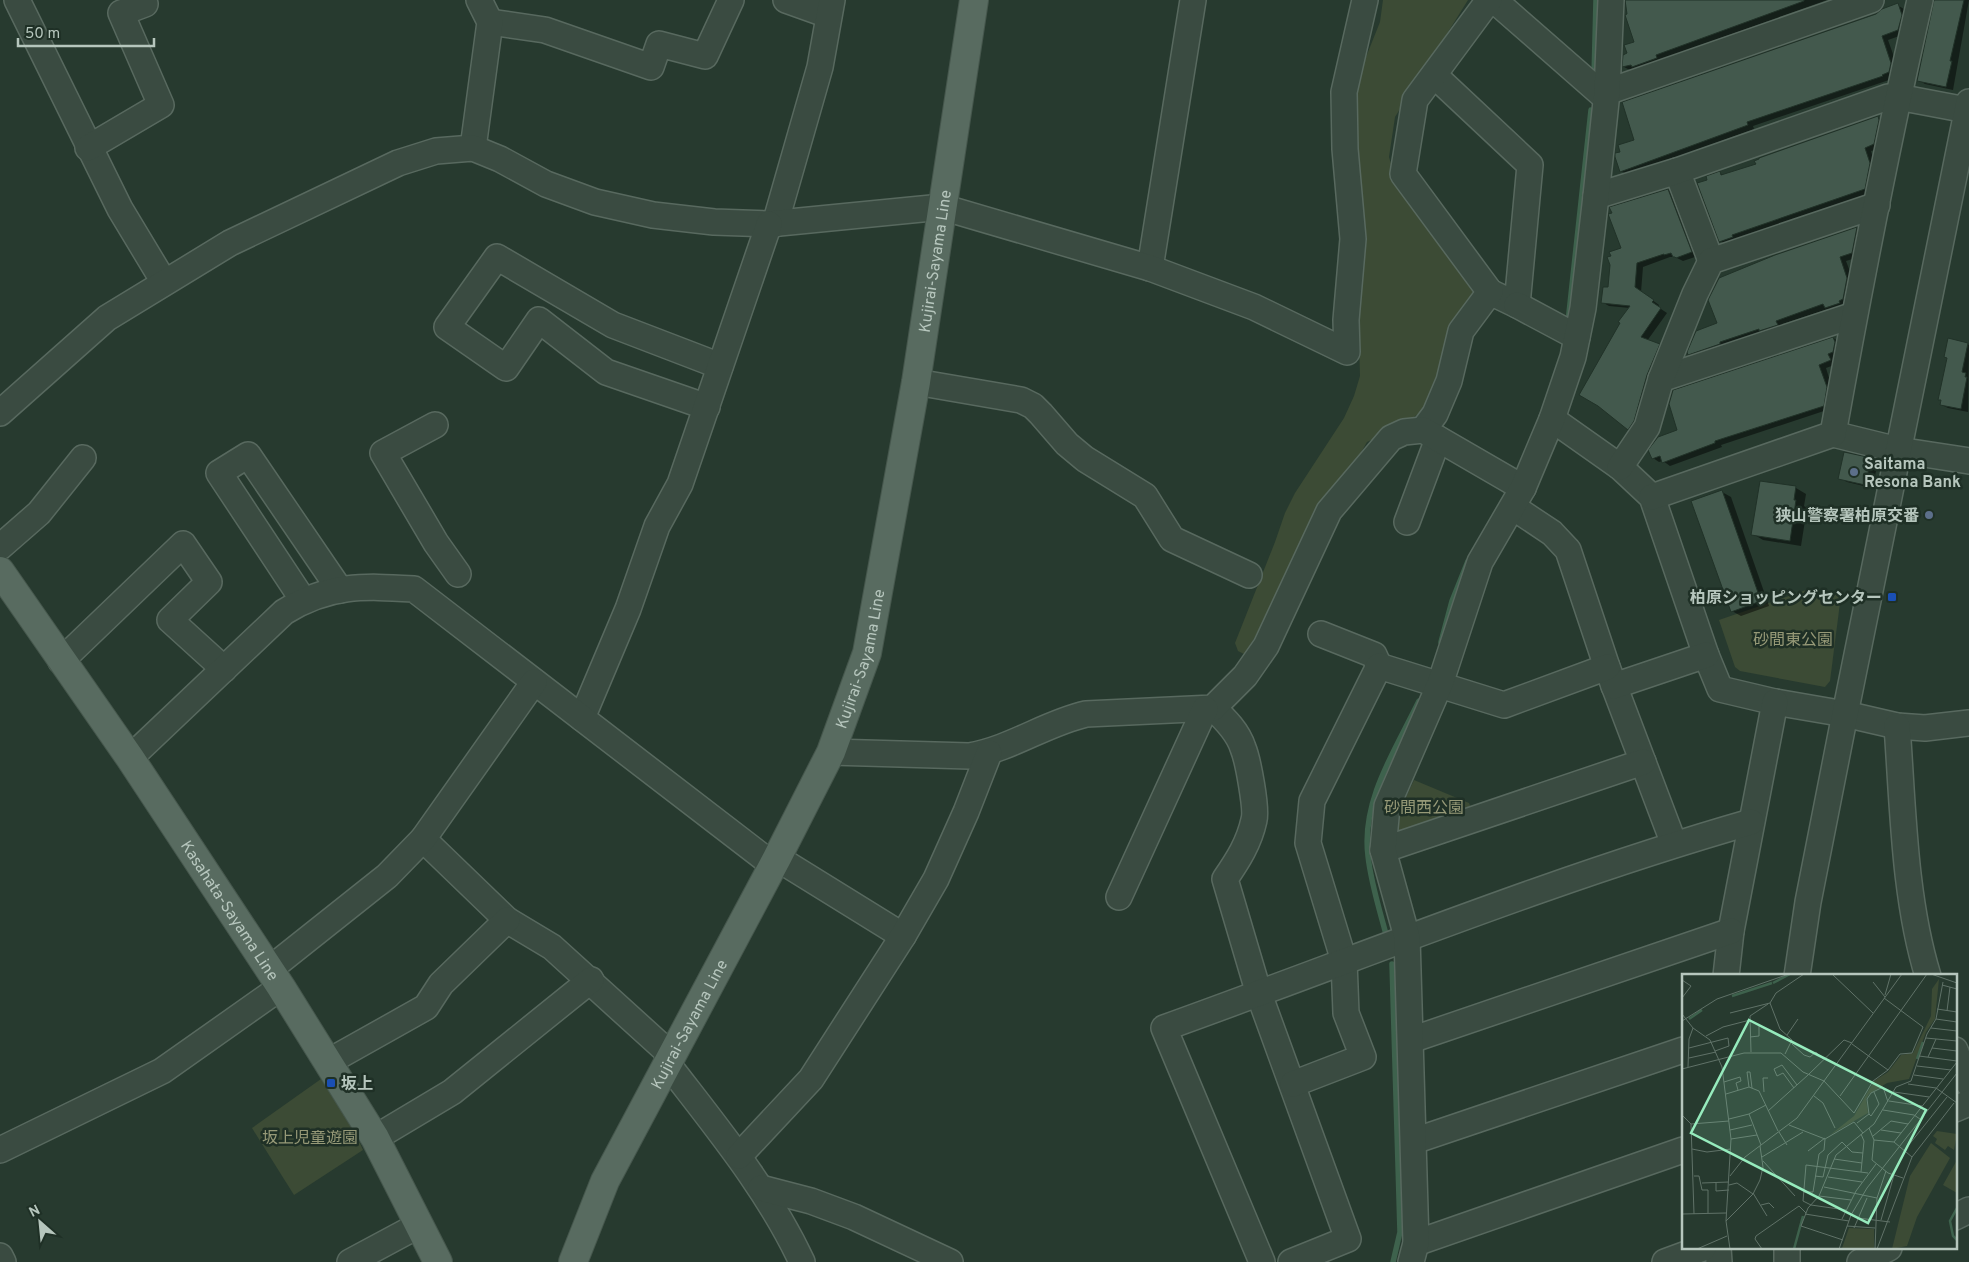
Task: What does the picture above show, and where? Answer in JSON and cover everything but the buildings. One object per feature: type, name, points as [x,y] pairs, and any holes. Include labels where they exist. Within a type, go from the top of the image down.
[{"type":"main road","name":"Kujirai-Sayama Line","points":[[573,1262],[605,1181],[775,862],[830,752],[867,653],[916,382],[974,0]]},
{"type":"main road","name":"Kasahata-Sayama Line","points":[[0,571],[130,758],[276,978],[375,1138],[438,1262]]},
{"type":"street","points":[[0,14],[13,0]]},
{"type":"street","points":[[17,0],[88,148],[120,209],[164,282]]},
{"type":"street","points":[[473,148],[490,22],[479,0]]},
{"type":"street","points":[[490,22],[545,30],[651,67],[659,44],[705,56],[731,0]]},
{"type":"street","points":[[582,718],[628,609],[657,526],[680,484],[720,366],[772,224],[820,67],[830,8],[786,0]]},
{"type":"street","points":[[1150,268],[1193,0]]},
{"type":"street","points":[[0,413],[107,318],[230,243],[398,163],[436,151],[473,148],[500,159],[546,184],[595,202],[653,215],[714,222],[772,224],[942,207],[1150,268],[1254,307],[1347,352],[1346,320],[1353,239],[1345,149],[1344,92],[1365,0]]},
{"type":"street","points":[[1489,0],[1415,100],[1403,174],[1490,292],[1577,337]]},
{"type":"street","points":[[1494,0],[1606,95]]},
{"type":"street","points":[[1611,0],[1606,95],[1596,196],[1582,308],[1573,357],[1552,419],[1518,498],[1480,562],[1440,684],[1387,806],[1383,850],[1407,937],[1414,1141],[1414,1252],[1682,1150]]},
{"type":"street","points":[[1606,95],[1871,0]]},
{"type":"street","points":[[1833,434],[1854,315],[1898,97],[1920,0]]},
{"type":"street","points":[[88,148],[161,105],[120,14],[145,4]]},
{"type":"street","points":[[1434,75],[1530,164],[1517,305]]},
{"type":"street","points":[[1596,196],[1677,171],[1888,97],[1968,106],[1808,902],[1797,974]]},
{"type":"street","points":[[1677,171],[1711,260]]},
{"type":"street","points":[[1620,467],[1646,427],[1661,379],[1694,294],[1711,260],[1877,205]]},
{"type":"street","points":[[707,407],[606,372],[539,320],[506,368],[447,327],[497,257],[613,325],[720,366]]},
{"type":"street","points":[[1407,522],[1435,414],[1449,381],[1461,331],[1490,292]]},
{"type":"street","points":[[1661,379],[1854,315]]},
{"type":"street","points":[[916,382],[1021,400],[1033,406],[1067,444],[1085,459],[1145,496],[1172,539],[1249,575]]},
{"type":"street","points":[[1552,419],[1620,467],[1652,497],[1706,655],[1720,688],[1776,702],[1845,714],[1897,726],[1925,728],[1969,723]]},
{"type":"street","points":[[435,426],[383,453],[436,543],[458,574]]},
{"type":"street","points":[[1119,897],[1209,709],[1245,676],[1266,646],[1329,511],[1391,438],[1404,432],[1430,434],[1518,498],[1568,550],[1611,677],[1674,844]]},
{"type":"street","points":[[1652,497],[1833,434],[1898,450],[1968,456]]},
{"type":"street","points":[[303,600],[219,473],[248,455],[340,590]]},
{"type":"street","points":[[0,547],[38,513],[83,458]]},
{"type":"street","points":[[62,661],[183,544],[209,582],[170,620],[224,670]]},
{"type":"street","points":[[130,758],[284,612],[303,600],[363,586],[414,589],[534,682],[775,862],[903,936]]},
{"type":"street","points":[[1321,634],[1374,655],[1380,666],[1504,704],[1706,655]]},
{"type":"street","points":[[1293,1084],[1363,1057],[1346,1012],[1344,961],[1308,843],[1312,801],[1380,666]]},
{"type":"street","points":[[0,1150],[162,1071],[276,978],[387,876],[424,839],[534,682]]},
{"type":"street","points":[[1726,974],[1731,931],[1776,702]]},
{"type":"street","points":[[830,752],[970,756],[988,753],[1067,718],[1086,714],[1209,709],[1228,722],[1243,748],[1252,792],[1255,819],[1243,852],[1225,879],[1259,994],[1348,1239],[1291,1262]]},
{"type":"street","points":[[1897,726],[1906,857],[1922,956],[1927,974]]},
{"type":"street","points":[[739,1156],[811,1079],[903,936],[936,879],[966,812],[988,753]]},
{"type":"street","points":[[1383,850],[1643,762]]},
{"type":"street","points":[[1262,1262],[1164,1028],[1407,937],[1674,844],[1751,822]]},
{"type":"street","points":[[424,839],[506,920],[545,941],[591,980],[669,1059],[761,1188],[790,1237],[802,1262]]},
{"type":"street","points":[[328,1062],[426,1007],[441,984],[506,920]]},
{"type":"street","points":[[1411,1040],[1731,931]]},
{"type":"street","points":[[375,1138],[452,1092],[591,980]]},
{"type":"street","points":[[1414,1141],[1682,1050]]},
{"type":"street","points":[[1956,1052],[1969,1084]]},
{"type":"street","points":[[1956,1110],[1969,1103]]},
{"type":"street","points":[[761,1188],[811,1201],[854,1217],[950,1262]]},
{"type":"street","points":[[1956,1216],[1969,1210]]},
{"type":"street","points":[[350,1262],[419,1225]]},
{"type":"street","points":[[1665,1262],[1698,1250]]},
{"type":"street","points":[[1858,1262],[1885,1250]]},
{"type":"street","points":[[0,1256],[3,1262]]},
{"type":"green space","points":[[1383,0],[1468,0],[1395,117],[1389,157],[1394,174],[1477,290],[1449,329],[1443,351],[1442,367],[1422,411],[1406,423],[1367,442],[1352,468],[1327,492],[1246,655],[1238,651],[1235,643],[1285,513],[1295,493],[1344,418],[1354,396],[1360,376],[1353,125],[1358,77],[1380,22]]},
{"type":"green space","name":"砂間東公園","points":[[1809,589],[1841,595],[1830,681],[1825,687],[1740,671],[1735,667],[1719,620]]},
{"type":"green space","name":"砂間西公園","points":[[1414,780],[1469,803],[1473,812],[1402,837],[1396,826],[1397,816]]},
{"type":"green space","name":"坂上児童遊園","points":[[321,1079],[352,1126],[363,1150],[294,1195],[252,1128]]},
{"type":"waterway","points":[[1594,77],[1596,0]]},
{"type":"waterway","points":[[1568,322],[1591,110]]},
{"type":"waterway","points":[[1441,642],[1452,601],[1468,561]]},
{"type":"waterway","points":[[1387,938],[1369,866],[1367,835],[1375,795],[1382,776],[1419,701]]},
{"type":"waterway","points":[[1392,964],[1400,1232],[1393,1262]]},
{"type":"place","name":"Saitama Resona Bank","points":[[1854,472]]},
{"type":"place","name":"狭山警察署柏原交番","points":[[1929,515]]},
{"type":"place","name":"柏原ショッピングセンター","points":[[1892,597]]},
{"type":"place","name":"坂上","points":[[331,1083]]}]
